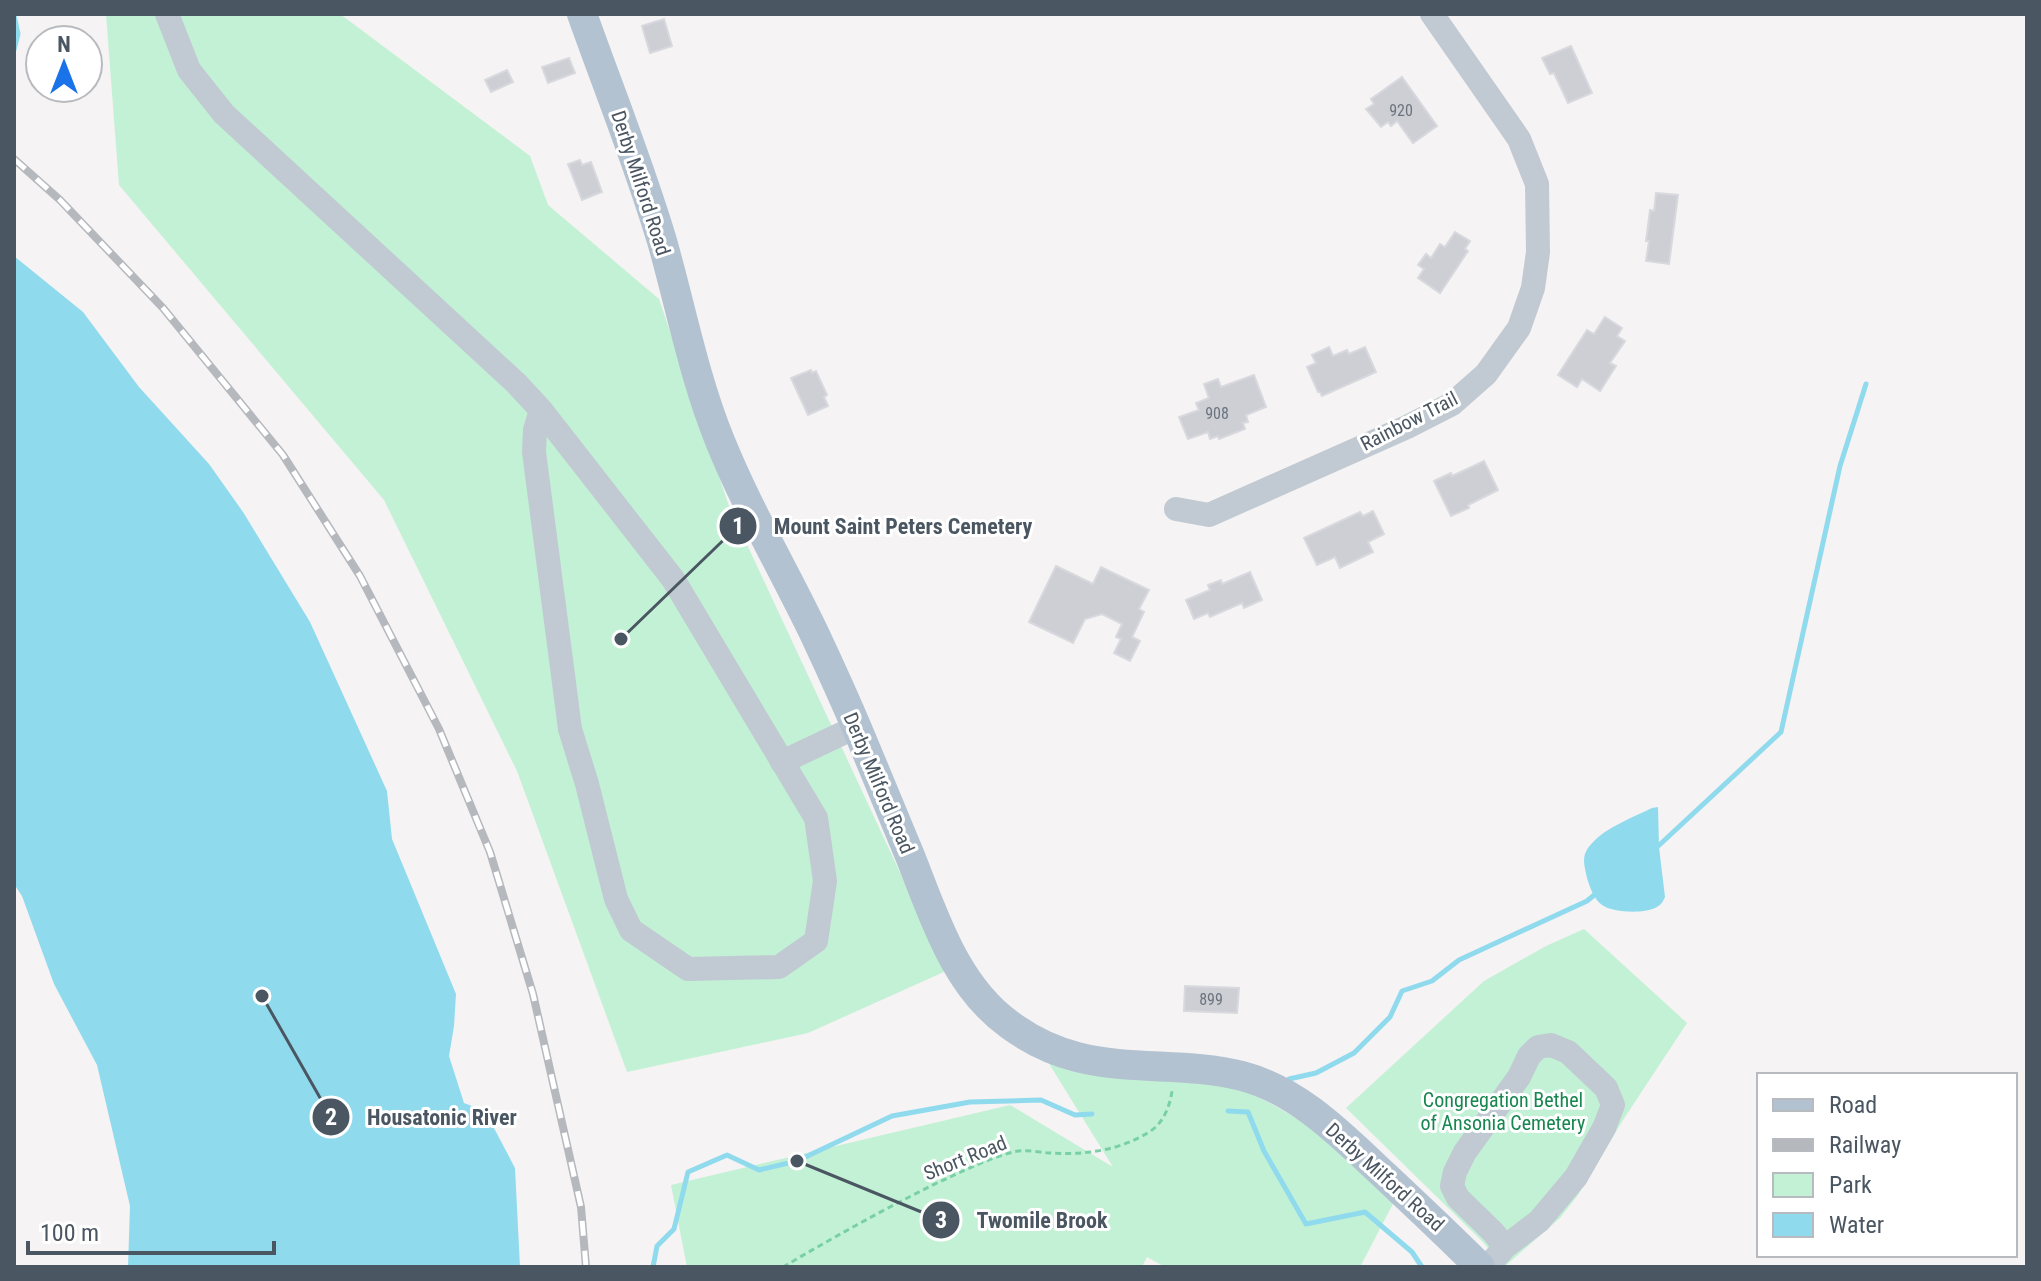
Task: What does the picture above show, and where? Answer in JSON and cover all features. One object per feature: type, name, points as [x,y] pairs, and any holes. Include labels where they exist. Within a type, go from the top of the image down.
[{"type":"main road","name":"Derby Milford Road","points":[[582,14],[650,204],[717,436],[815,635],[951,954],[968,981],[982,1000],[1010,1025],[1053,1049],[1103,1062],[1201,1069],[1243,1077],[1273,1088],[1304,1106],[1329,1126],[1480,1267]]},
{"type":"street","points":[[167,14],[189,70],[224,114],[516,383],[541,410],[673,579],[816,818],[825,881],[816,941],[779,967],[688,969],[631,930],[616,899],[570,729],[534,452],[535,430],[541,410]]},
{"type":"street","name":"Rainbow Trail","points":[[1176,509],[1209,515],[1452,404],[1486,374],[1519,328],[1533,288],[1538,252],[1537,184],[1519,139],[1432,14]]},
{"type":"street","points":[[782,762],[856,727]]},
{"type":"street","points":[[1487,1267],[1505,1247],[1539,1221],[1576,1177],[1604,1128],[1613,1105],[1606,1088],[1568,1052],[1551,1045],[1538,1047],[1529,1056],[1519,1077],[1465,1152],[1455,1172],[1452,1186],[1458,1198],[1505,1247]]},
{"type":"path","name":"Short Road","points":[[783,1267],[907,1198],[977,1164],[1016,1150],[1078,1155],[1098,1152],[1151,1131],[1171,1101],[1176,1067]]},
{"type":"green space","points":[[106,14],[340,14],[530,156],[548,205],[659,299],[729,506],[946,971],[808,1033],[627,1072],[517,771],[384,500],[119,185]]},
{"type":"green space","name":"Congregation Bethel of Ansonia Cemetery","points":[[1584,929],[1687,1023],[1578,1195],[1560,1218],[1504,1267],[1482,1241],[1346,1108],[1484,981],[1546,946]]},
{"type":"green space","points":[[1048,1062],[1226,1086],[1251,1094],[1306,1124],[1395,1200],[1360,1267],[1165,1267],[1147,1257],[1142,1267],[687,1267],[671,1185],[1010,1105],[1113,1167]]},
{"type":"water","points":[[14,256],[83,312],[139,387],[209,464],[243,512],[310,622],[387,791],[392,839],[456,994],[449,1056],[464,1103],[485,1111],[515,1168],[520,1267],[128,1267],[130,1206],[97,1065],[54,984],[22,896],[14,884]]},
{"type":"water","points":[[1658,807],[1663,901],[1659,906],[1638,912],[1614,910],[1602,905],[1587,878],[1584,863],[1586,852],[1609,829]]},
{"type":"building","points":[[664,19],[672,46],[650,53],[642,26]]},
{"type":"building","points":[[1571,46],[1592,93],[1568,103],[1554,73],[1550,74],[1542,58]]},
{"type":"building","points":[[569,58],[575,73],[548,83],[542,67]]},
{"type":"building","points":[[507,70],[513,82],[491,92],[485,80]]},
{"type":"building","points":[[1402,77],[1437,126],[1413,143],[1397,121],[1391,126],[1388,122],[1381,127],[1366,109],[1374,104],[1371,99]]},
{"type":"building","points":[[580,160],[582,165],[591,162],[602,192],[582,200],[568,164]]},
{"type":"building","points":[[1656,193],[1678,195],[1669,264],[1646,261],[1650,210],[1654,211]]},
{"type":"building","points":[[1455,232],[1470,241],[1465,249],[1468,251],[1440,293],[1418,278],[1424,269],[1418,265],[1426,254],[1431,258],[1440,244],[1445,247]]},
{"type":"building","points":[[1605,317],[1622,328],[1617,336],[1625,341],[1610,363],[1616,366],[1600,391],[1582,379],[1577,387],[1558,375],[1587,330],[1594,334]]},
{"type":"building","points":[[1329,347],[1333,356],[1347,350],[1349,354],[1365,347],[1376,372],[1322,396],[1307,367],[1316,363],[1312,355]]},
{"type":"building","points":[[811,370],[812,373],[816,371],[827,395],[824,397],[828,406],[808,415],[791,378]]},
{"type":"building","points":[[1254,375],[1266,407],[1246,415],[1248,422],[1243,423],[1245,429],[1219,439],[1218,436],[1210,439],[1208,432],[1188,439],[1179,417],[1199,410],[1196,403],[1209,398],[1204,384],[1218,379],[1221,387]]},
{"type":"building","points":[[1484,461],[1498,490],[1451,516],[1434,481]]},
{"type":"building","points":[[1373,511],[1384,534],[1368,542],[1373,552],[1340,568],[1335,557],[1317,565],[1304,538],[1360,512],[1363,516]]},
{"type":"building","points":[[1056,566],[1093,584],[1101,567],[1149,590],[1139,609],[1144,612],[1132,637],[1140,641],[1130,661],[1114,653],[1121,639],[1116,637],[1122,624],[1102,614],[1085,619],[1073,643],[1029,622]]},
{"type":"building","points":[[1250,572],[1262,600],[1244,608],[1242,603],[1210,617],[1208,613],[1194,619],[1186,600],[1210,590],[1208,585],[1221,580],[1222,584]]},
{"type":"building","points":[[1185,986],[1239,988],[1237,1013],[1184,1011]]},
{"type":"waterway","points":[[14,15],[18,34],[14,50]]},
{"type":"waterway","points":[[1655,849],[1781,732],[1840,466],[1866,384]]},
{"type":"waterway","points":[[1289,1079],[1316,1073],[1354,1053],[1390,1017],[1402,991],[1432,981],[1459,960],[1587,901],[1599,891]]},
{"type":"waterway","points":[[653,1267],[657,1246],[674,1229],[688,1172],[727,1155],[759,1170],[797,1161],[892,1116],[970,1102],[1041,1100],[1075,1115],[1092,1114]]},
{"type":"waterway","points":[[1228,1111],[1248,1112],[1264,1151],[1306,1224],[1365,1212],[1412,1252],[1422,1267]]},
{"type":"railway","points":[[14,159],[60,200],[163,308],[283,455],[360,576],[439,729],[490,852],[533,994],[581,1207],[586,1267]]},
{"type":"place","name":"Mount Saint Peters Cemetery","points":[[621,639]]},
{"type":"place","name":"Housatonic River","points":[[262,996]]},
{"type":"place","name":"Twomile Brook","points":[[797,1161]]}]
